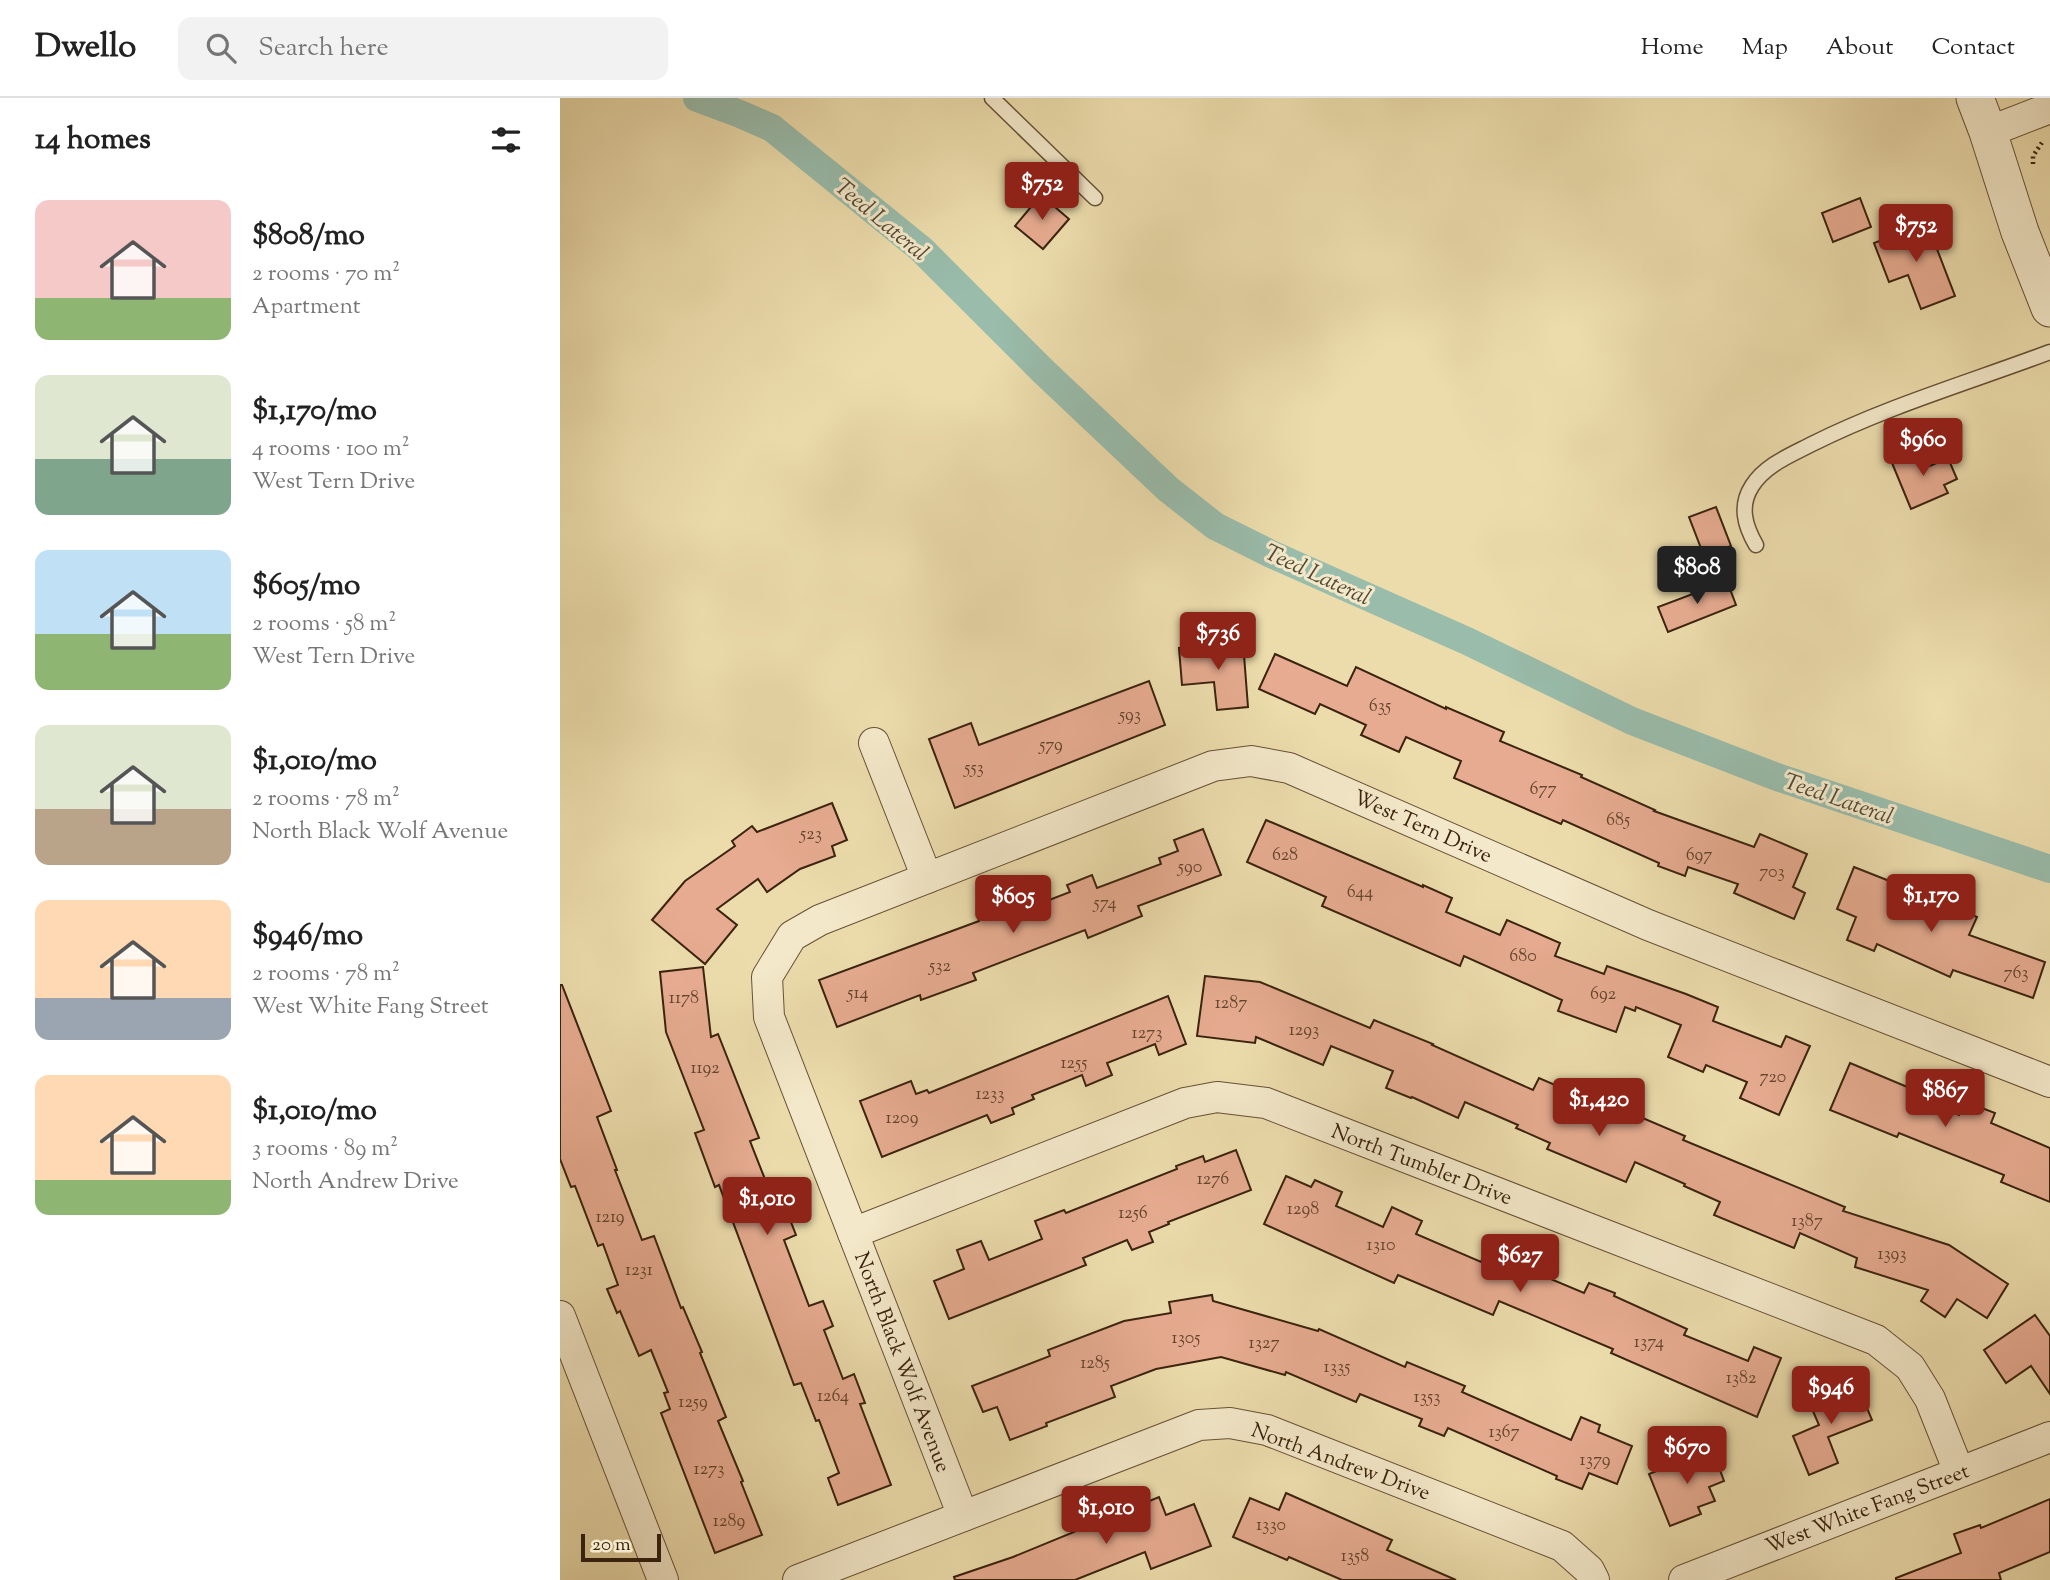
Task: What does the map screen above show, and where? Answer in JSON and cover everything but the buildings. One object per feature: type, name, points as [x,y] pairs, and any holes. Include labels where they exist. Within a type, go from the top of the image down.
[{"type":"street","points":[[1975,98],[1989,132],[2020,232],[2050,308]]},
{"type":"street","points":[[1989,132],[2050,108]]},
{"type":"street","points":[[874,743],[927,878]]},
{"type":"street","name":"West Tern Drive","points":[[792,936],[820,919],[1213,766],[1251,761],[1289,768],[1648,925],[2050,1082]]},
{"type":"street","name":"North Black Wolf Avenue","points":[[792,936],[767,977],[769,1017],[963,1516]]},
{"type":"street","name":"North Tumbler Drive","points":[[853,1233],[1185,1103],[1217,1097],[1266,1103],[1876,1339],[1910,1367],[1917,1378],[1930,1399],[1959,1472]]},
{"type":"street","points":[[560,1316],[569,1364],[663,1580]]},
{"type":"street","name":"North Andrew Drive","points":[[798,1580],[1199,1425],[1230,1423],[1267,1430],[1562,1546],[1589,1570],[1594,1580]]},
{"type":"street","name":"West White Fang Street","points":[[1684,1580],[2050,1437]]},
{"type":"lane","points":[[992,98],[1095,198]]},
{"type":"lane","points":[[1756,545],[1747,528],[1744,505],[1751,487],[1764,470],[1853,424],[2050,352]]},
{"type":"path","points":[[2034,171],[2033,156],[2038,147],[2050,137]]},
{"type":"waterway","name":"Teed Lateral","points":[[697,98],[772,128],[921,249],[1043,371],[1168,489],[1215,526],[1271,554],[1467,641],[1632,721],[1777,777],[2050,869]]}]
